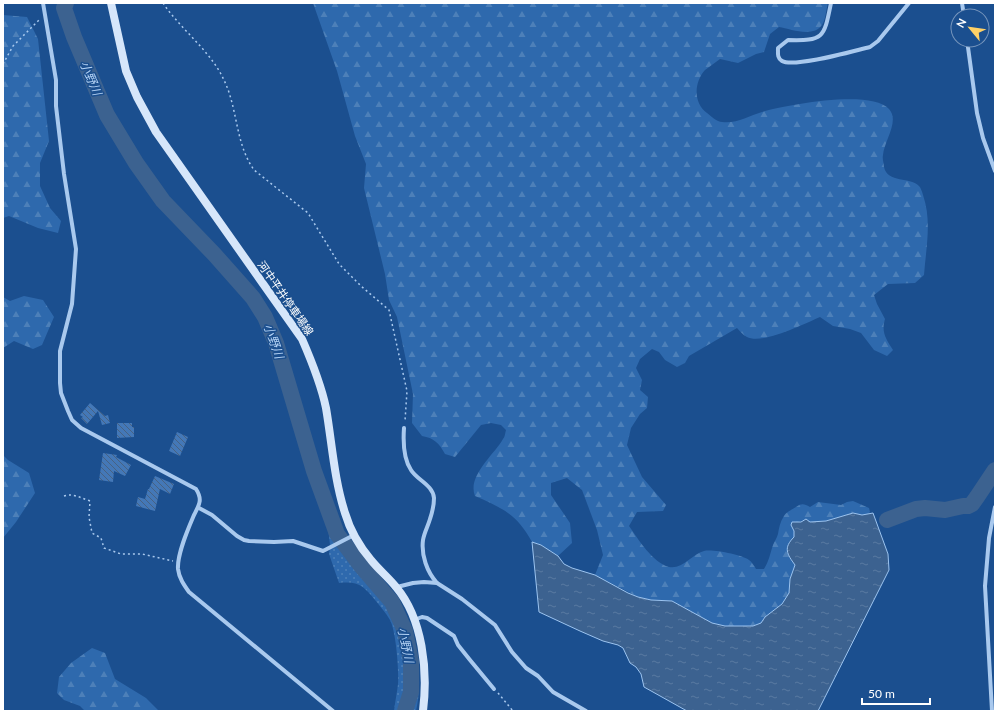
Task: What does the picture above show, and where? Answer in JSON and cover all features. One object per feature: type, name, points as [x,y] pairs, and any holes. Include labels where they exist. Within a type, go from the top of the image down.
[{"type":"main road","name":"河中平井停車場線","points":[[111,3],[126,70],[137,98],[156,132],[302,340],[313,363],[326,408],[337,483],[351,537],[397,587],[414,620],[424,659],[425,692],[423,711]]},
{"type":"street","points":[[43,3],[56,80],[56,106],[64,174],[76,249],[72,304],[60,351],[61,393],[68,411],[76,425],[196,489],[200,498],[199,508],[191,523],[178,562],[178,570],[189,592],[334,711]]},
{"type":"street","points":[[831,3],[827,22],[822,34],[817,38],[807,40],[788,40],[778,48],[777,54],[782,62],[798,63],[870,47],[878,41],[908,3]]},
{"type":"street","points":[[968,48],[976,113],[995,171]]},
{"type":"street","points":[[404,428],[404,450],[406,461],[410,470],[431,490],[434,497],[431,514],[423,540],[423,550],[427,567],[432,578],[495,625],[512,652],[526,668],[538,676],[553,692],[586,711]]},
{"type":"street","points":[[992,711],[985,586],[989,538],[995,507]]},
{"type":"street","points":[[199,508],[212,515],[237,536],[249,541],[293,541],[323,550],[351,537]]},
{"type":"street","points":[[397,587],[413,583],[437,583]]},
{"type":"street","points":[[414,620],[422,617],[427,618],[454,636],[458,645],[494,689]]},
{"type":"path","points":[[163,3],[215,65],[224,79],[230,94],[242,149],[254,170],[308,213],[339,264],[361,286],[389,310],[407,391],[407,411],[404,428]]},
{"type":"path","points":[[3,64],[12,46],[16,44],[20,37],[37,23],[44,12]]},
{"type":"path","points":[[64,496],[69,494],[90,501],[89,517],[92,533],[101,538],[104,548],[121,554],[142,554],[178,562]]},
{"type":"path","points":[[494,689],[513,711]]},
{"type":"green space","points":[[313,3],[828,3],[823,23],[818,29],[802,32],[779,27],[770,34],[764,52],[756,54],[738,63],[720,59],[705,70],[701,75],[697,86],[697,98],[702,109],[720,122],[737,121],[774,109],[828,100],[865,100],[879,103],[889,109],[893,119],[884,149],[884,167],[886,172],[894,178],[911,181],[920,187],[926,205],[928,225],[924,275],[915,283],[888,284],[874,295],[885,319],[885,335],[893,350],[887,356],[874,350],[861,333],[850,329],[833,326],[820,317],[783,333],[762,338],[754,339],[747,337],[737,328],[689,356],[685,363],[677,367],[665,360],[659,352],[652,349],[640,359],[636,368],[642,380],[640,390],[648,397],[647,408],[640,414],[631,428],[627,445],[642,477],[666,505],[663,511],[637,512],[629,526],[641,544],[652,556],[663,565],[669,567],[683,564],[700,553],[708,551],[734,554],[750,561],[756,569],[764,569],[778,535],[783,518],[787,513],[798,506],[803,504],[810,507],[818,502],[841,505],[853,501],[869,508],[870,512],[868,514],[862,515],[853,513],[826,521],[810,522],[806,519],[791,525],[794,531],[794,538],[789,542],[789,556],[795,565],[790,579],[789,593],[782,604],[765,617],[761,623],[753,626],[725,626],[712,623],[672,601],[651,600],[638,597],[595,575],[603,555],[597,530],[582,490],[567,478],[551,483],[551,495],[570,523],[572,543],[558,556],[541,545],[532,542],[521,525],[508,513],[501,508],[475,496],[474,488],[478,473],[504,437],[506,430],[501,425],[491,423],[481,425],[455,457],[445,454],[436,442],[430,438],[422,436],[412,423],[413,394],[397,317],[389,300],[385,274],[364,188],[366,164],[355,136],[337,71]]},
{"type":"green space","points":[[3,15],[27,17],[38,39],[49,141],[40,163],[40,186],[50,208],[61,221],[58,233],[38,228],[9,216],[3,218]]},
{"type":"green space","points":[[24,296],[43,300],[54,317],[42,345],[33,349],[14,341],[3,348],[3,297],[10,301]]},
{"type":"green space","points":[[3,455],[8,460],[29,473],[35,493],[16,522],[3,538]]},
{"type":"green space","points":[[325,501],[351,542],[393,593],[401,608],[414,642],[417,659],[419,694],[416,711],[394,711],[398,684],[398,670],[397,651],[392,625],[383,610],[371,595],[360,585],[339,583],[329,554],[330,545]]},
{"type":"green space","points":[[92,648],[105,653],[115,679],[146,698],[159,711],[85,711],[80,706],[64,700],[57,693],[59,677],[71,663]]},
{"type":"water","points":[[853,513],[862,515],[873,513],[888,554],[889,570],[818,711],[687,711],[644,687],[641,674],[636,667],[630,663],[623,648],[603,641],[539,612],[532,542],[541,545],[558,556],[564,564],[595,575],[638,597],[651,600],[672,601],[712,623],[725,626],[753,626],[761,623],[765,617],[782,604],[789,593],[790,579],[795,565],[787,551],[788,544],[794,537],[794,531],[791,525],[792,522],[801,522],[806,519],[810,522],[826,521]]},
{"type":"building","points":[[90,403],[105,416],[108,415],[110,423],[102,425],[98,411],[87,424],[81,418],[83,417],[80,415]]},
{"type":"building","points":[[117,423],[132,423],[132,427],[134,427],[134,437],[117,438]]},
{"type":"building","points":[[177,432],[188,437],[180,456],[169,451]]},
{"type":"building","points":[[103,453],[117,455],[116,457],[131,465],[125,476],[114,471],[113,482],[99,480]]},
{"type":"building","points":[[155,476],[174,484],[170,494],[160,489],[155,511],[136,506],[138,497],[145,499],[148,489]]},
{"type":"waterway","name":"小野川","points":[[66,3],[64,8],[74,37],[107,115],[136,163],[163,201],[214,254],[253,298],[265,317],[276,343],[314,471],[337,534],[361,566],[392,602],[405,631],[411,661],[411,692],[405,711]]},
{"type":"waterway","points":[[887,520],[916,509],[925,508],[945,510],[968,506],[972,504],[995,470]]}]
